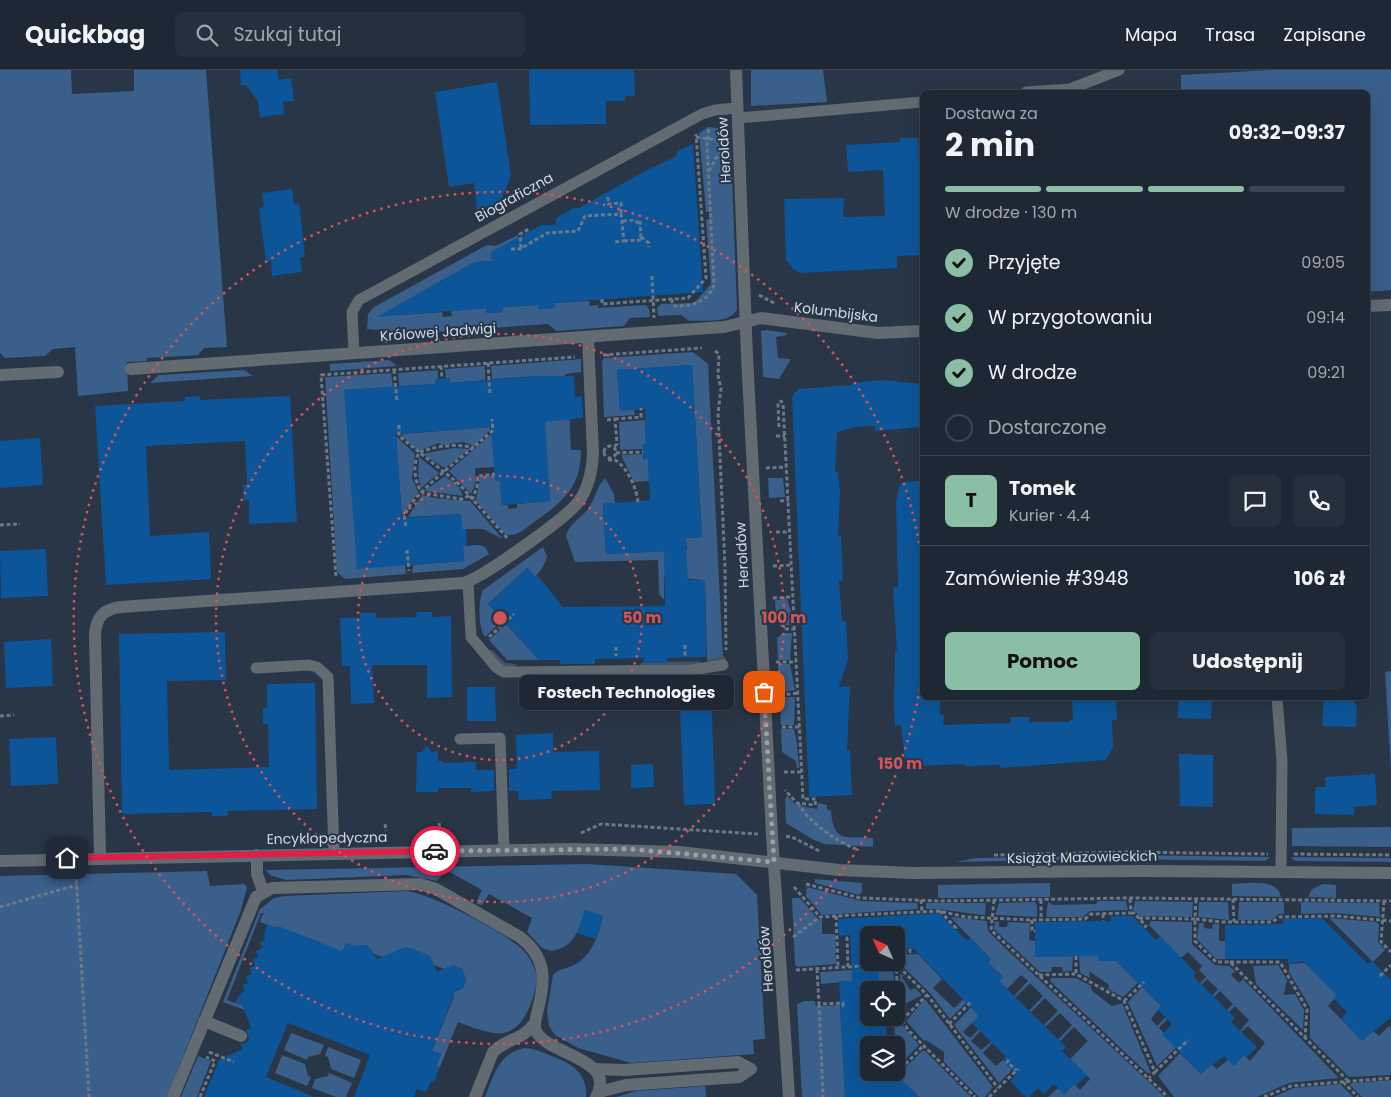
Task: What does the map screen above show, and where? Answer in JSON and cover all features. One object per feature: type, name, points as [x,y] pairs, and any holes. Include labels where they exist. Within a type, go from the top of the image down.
[{"type":"street","name":"Heroldów","points":[[736,70],[772,835],[789,1097]]},
{"type":"street","points":[[1370,306],[1391,305]]},
{"type":"street","name":"Kolumbijska","points":[[747,322],[761,318],[878,333],[920,331]]},
{"type":"street","name":"Królowej Jadwigi","points":[[132,369],[354,352],[655,333],[724,327],[747,322]]},
{"type":"street","points":[[100,857],[95,633],[98,620],[103,613],[121,607],[468,582],[482,575],[561,518],[574,507],[583,494],[591,471],[593,454],[588,337]]},
{"type":"street","points":[[0,375],[58,372]]},
{"type":"street","name":"Encyklopedyczna","points":[[0,861],[100,857],[630,849],[774,862]]},
{"type":"street","points":[[257,855],[257,874],[263,891]]},
{"type":"street","name":"Książąt Mazowieckich","points":[[774,862],[839,870],[914,873],[1140,871],[1391,873]]},
{"type":"street","points":[[173,1097],[252,904],[263,891],[272,888],[410,882],[436,889],[520,937],[542,962],[545,978],[535,1023],[536,1032],[543,1039],[577,1056],[594,1069],[600,1080],[598,1094],[626,1085],[740,1078],[751,1069],[738,1062],[624,1070],[594,1069]]},
{"type":"street","points":[[204,1020],[241,1036]]},
{"type":"street","points":[[475,1097],[493,1052],[498,1047],[526,1035],[535,1023]]},
{"type":"street","points":[[624,1070],[626,1085]]},
{"type":"lane","points":[[1048,90],[1070,88],[1119,70]]},
{"type":"lane","name":"Biograficzna","points":[[354,352],[352,312],[359,300],[702,114],[715,110],[738,113],[920,102]]},
{"type":"lane","points":[[468,582],[471,637],[496,667],[504,672],[692,670],[725,661]]},
{"type":"lane","points":[[256,668],[309,665],[317,667],[328,677],[334,853]]},
{"type":"lane","points":[[1277,700],[1282,762],[1282,872]]},
{"type":"lane","points":[[460,739],[500,738],[504,850]]},
{"type":"path","points":[[672,299],[672,303],[675,306],[694,305],[709,296],[714,285],[707,138],[709,126]]},
{"type":"path","points":[[602,300],[602,304],[688,298],[706,278],[696,130]]},
{"type":"path","points":[[696,137],[727,141],[727,147],[716,158],[709,171]]},
{"type":"path","points":[[608,197],[608,204],[621,203],[624,241]]},
{"type":"path","points":[[511,249],[521,248],[547,234],[578,231],[585,216],[621,214]]},
{"type":"path","points":[[613,242],[641,240],[640,223],[634,220],[622,221]]},
{"type":"path","points":[[521,248],[520,234],[530,229]]},
{"type":"path","points":[[640,237],[649,243],[649,247]]},
{"type":"path","points":[[652,276],[655,333]]},
{"type":"path","points":[[692,284],[697,288]]},
{"type":"path","points":[[599,361],[599,355],[702,348]]},
{"type":"path","points":[[715,351],[719,354],[718,375],[721,389],[718,413],[725,576],[725,661]]},
{"type":"path","points":[[340,580],[334,572],[322,375],[581,357]]},
{"type":"path","points":[[488,363],[490,395]]},
{"type":"path","points":[[441,366],[442,379]]},
{"type":"path","points":[[394,370],[397,402]]},
{"type":"path","points":[[779,427],[778,403],[781,401],[783,403],[785,436],[803,799],[816,799],[815,805],[797,803]]},
{"type":"path","points":[[602,420],[641,417],[641,408]]},
{"type":"path","points":[[406,526],[405,515],[421,491],[493,430],[492,419]]},
{"type":"path","points":[[614,447],[617,444],[615,419]]},
{"type":"path","points":[[399,425],[399,436],[418,454],[459,484],[504,537],[513,540]]},
{"type":"path","points":[[776,436],[785,436]]},
{"type":"path","points":[[418,454],[436,447],[465,446],[474,448]]},
{"type":"path","points":[[616,453],[643,452]]},
{"type":"path","points":[[418,454],[416,475],[421,491]]},
{"type":"path","points":[[608,458],[620,463],[625,470],[637,496],[638,503]]},
{"type":"path","points":[[773,467],[786,467]]},
{"type":"path","points":[[472,500],[477,487],[478,476],[495,474]]},
{"type":"path","points":[[421,491],[434,496],[461,499],[469,496]]},
{"type":"path","points":[[780,501],[788,500]]},
{"type":"path","points":[[0,525],[20,524]]},
{"type":"path","points":[[776,532],[789,532]]},
{"type":"path","points":[[407,550],[408,566]]},
{"type":"path","points":[[770,566],[792,565]]},
{"type":"path","points":[[779,598],[792,597]]},
{"type":"path","points":[[486,642],[485,640],[514,614]]},
{"type":"path","points":[[784,628],[795,629]]},
{"type":"path","points":[[685,646],[685,653]]},
{"type":"path","points":[[616,647],[616,654]]},
{"type":"path","points":[[682,660],[688,660]]},
{"type":"path","points":[[782,662],[796,662]]},
{"type":"path","points":[[776,695],[798,693]]},
{"type":"path","points":[[0,716],[14,715]]},
{"type":"path","points":[[786,727],[799,727]]},
{"type":"path","points":[[780,772],[802,772]]},
{"type":"path","points":[[781,786],[817,825],[856,849]]},
{"type":"path","points":[[440,823],[440,830]]},
{"type":"path","points":[[385,824],[386,831]]},
{"type":"path","points":[[772,835],[792,837],[823,852]]},
{"type":"path","points":[[985,855],[1123,852],[1391,855]]},
{"type":"path","points":[[853,854],[861,854]]},
{"type":"path","points":[[76,872],[89,1097]]},
{"type":"path","points":[[806,884],[860,898],[921,900],[1130,898],[1391,901]]},
{"type":"path","points":[[0,907],[77,885]]},
{"type":"path","points":[[794,887],[820,917]]},
{"type":"path","points":[[1130,898],[1131,913]]},
{"type":"path","points":[[1196,899],[1194,940],[1216,962],[1280,962],[1307,1009],[1305,1038]]},
{"type":"path","points":[[1234,899],[1234,922]]},
{"type":"path","points":[[921,900],[922,912]]},
{"type":"path","points":[[994,900],[991,930],[1168,1097]]},
{"type":"path","points":[[1041,900],[1041,920]]},
{"type":"path","points":[[1384,901],[1381,942],[1391,952]]},
{"type":"path","points":[[791,939],[820,917],[939,911],[965,917],[1062,921],[1085,919],[1091,914],[1134,913],[1146,926],[1144,928]]},
{"type":"path","points":[[939,911],[955,929]]},
{"type":"path","points":[[1102,914],[1103,921]]},
{"type":"path","points":[[836,916],[838,968]]},
{"type":"path","points":[[1139,918],[1272,922],[1280,917],[1336,916],[1391,921]]},
{"type":"path","points":[[1032,920],[1032,932],[1035,931]]},
{"type":"path","points":[[848,967],[847,938],[850,938]]},
{"type":"path","points":[[905,952],[910,952],[910,949]]},
{"type":"path","points":[[1076,956],[1076,974]]},
{"type":"path","points":[[1230,962],[1348,1081]]},
{"type":"path","points":[[1380,976],[1391,965]]},
{"type":"path","points":[[792,970],[860,966]]},
{"type":"path","points":[[817,969],[823,1097]]},
{"type":"path","points":[[904,971],[927,995],[998,1088]]},
{"type":"path","points":[[1040,975],[1076,974],[1124,1001],[1155,1072]]},
{"type":"path","points":[[1124,1001],[1144,982]]},
{"type":"path","points":[[905,1017],[927,995]]},
{"type":"path","points":[[949,1024],[972,1001]]},
{"type":"path","points":[[819,1004],[843,1003],[843,1006],[846,1006]]},
{"type":"path","points":[[905,1024],[924,1046],[975,1097]]},
{"type":"path","points":[[1149,1078],[1188,1040]]},
{"type":"path","points":[[905,1065],[924,1046]]},
{"type":"path","points":[[208,1049],[207,1051],[234,1062]]},
{"type":"path","points":[[200,1055],[215,1060],[200,1097]]},
{"type":"path","points":[[989,1097],[1017,1070],[1007,1062],[1009,1060]]},
{"type":"path","points":[[1264,1097],[1271,1096],[1291,1086],[1391,1078]]},
{"type":"path","points":[[1343,1081],[1358,1097]]},
{"type":"path","points":[[994,1092],[998,1096]]},
{"type":"shaded area","points":[[0,70],[71,70],[72,94],[134,91],[134,70],[206,70],[227,347],[204,348],[198,355],[147,358],[147,361],[127,362],[128,391],[78,396],[75,347],[53,349],[45,356],[5,358],[0,353]]},
{"type":"shaded area","points":[[751,70],[823,70],[827,102],[751,106]]},
{"type":"shaded area","points":[[1272,70],[1391,70],[1391,290],[1370,292],[1370,90],[1181,90],[1181,75]]},
{"type":"shaded area","points":[[708,127],[719,128],[723,134],[723,150],[731,150],[737,309],[729,317],[716,320],[689,321],[681,315],[658,316],[657,308],[661,304],[694,303],[711,284],[706,220],[709,219],[709,212],[706,212],[699,133]]},
{"type":"shaded area","points":[[518,235],[519,243],[491,252],[492,261],[474,262],[451,279],[440,280],[441,285],[433,286],[400,304],[400,315],[442,312],[443,317],[452,316],[451,311],[486,308],[487,313],[503,312],[503,307],[538,305],[539,309],[554,308],[554,303],[589,301],[590,306],[598,305],[598,308],[646,305],[649,309],[650,317],[630,318],[624,326],[556,331],[548,324],[394,335],[387,343],[381,343],[380,330],[367,329],[368,314],[374,307],[487,245],[496,246]]},
{"type":"shaded area","points":[[761,331],[786,333],[787,335],[776,337],[778,358],[791,359],[779,379],[763,377]]},
{"type":"shaded area","points":[[693,352],[708,364],[723,658],[707,662],[705,580],[664,577],[663,599],[659,594],[658,560],[575,562],[566,536],[572,525],[588,509],[605,478],[614,494],[615,503],[603,504],[606,554],[687,550],[686,538],[702,537],[692,365],[617,370],[620,410],[634,410],[635,415],[604,417],[602,361],[604,358]]},
{"type":"shaded area","points":[[581,359],[581,372],[565,374],[566,392],[568,392],[571,450],[581,450],[578,475],[568,493],[553,508],[520,532],[514,535],[506,535],[476,501],[480,477],[495,476],[495,481],[500,481],[502,505],[508,505],[508,509],[517,508],[517,504],[550,501],[540,376],[492,379],[491,366]]},
{"type":"shaded area","points":[[389,360],[397,366],[330,371],[330,364]]},
{"type":"shaded area","points":[[485,366],[485,380],[450,383],[446,378],[445,369]]},
{"type":"shaded area","points":[[244,370],[253,376],[150,383],[159,375]]},
{"type":"shaded area","points":[[438,370],[438,379],[435,379],[435,384],[399,386],[398,373]]},
{"type":"shaded area","points":[[391,373],[393,387],[345,390],[405,565],[406,574],[345,579],[337,572],[325,377]]},
{"type":"shaded area","points":[[645,420],[646,444],[643,444],[643,449],[620,450],[619,422]]},
{"type":"shaded area","points":[[490,427],[490,430],[474,446],[463,442],[442,445],[439,443],[418,451],[402,436],[402,434]]},
{"type":"shaded area","points":[[496,430],[498,467],[475,468],[476,482],[471,494],[449,471]]},
{"type":"shaded area","points":[[396,436],[415,454],[412,478],[418,492],[402,516]]},
{"type":"shaded area","points":[[453,448],[470,449],[445,468],[422,454]]},
{"type":"shaded area","points":[[643,454],[643,459],[648,459],[649,481],[634,482],[621,455]]},
{"type":"shaded area","points":[[419,457],[439,473],[421,488],[418,475]]},
{"type":"shaded area","points":[[445,476],[459,487],[463,496],[424,491]]},
{"type":"shaded area","points":[[768,478],[783,478],[785,497],[769,498]]},
{"type":"shaded area","points":[[422,495],[470,501],[503,539],[483,529],[462,529],[460,514],[408,517]]},
{"type":"shaded area","points":[[480,545],[485,547],[489,554],[463,569],[412,573],[413,565],[464,561],[463,546]]},
{"type":"shaded area","points":[[543,547],[547,557],[543,567],[535,577],[527,568],[488,604],[503,620],[485,637],[479,614],[483,590]]},
{"type":"shaded area","points":[[787,599],[792,625],[785,625],[776,616],[775,600]]},
{"type":"shaded area","points":[[506,624],[539,660],[507,660],[489,640]]},
{"type":"shaded area","points":[[783,633],[792,633],[790,660],[778,660],[777,638]]},
{"type":"shaded area","points":[[778,664],[790,664],[795,690],[780,693]]},
{"type":"shaded area","points":[[1391,671],[1391,770],[1385,672]]},
{"type":"shaded area","points":[[780,697],[795,697],[794,725],[781,725]]},
{"type":"shaded area","points":[[781,729],[794,729],[799,768],[797,768],[796,761],[782,752]]},
{"type":"shaded area","points":[[787,796],[796,805],[817,809],[818,803],[827,805],[827,810],[831,810],[832,821],[838,833],[848,837],[873,838],[873,847],[824,844],[812,839],[786,823],[785,799]]},
{"type":"shaded area","points":[[1391,827],[1391,847],[1292,846],[1292,828]]},
{"type":"shaded area","points":[[1123,855],[1270,857],[1265,861],[1106,859],[956,862],[975,858]]},
{"type":"shaded area","points":[[1291,857],[1391,858],[1391,862],[1295,861]]},
{"type":"shaded area","points":[[587,864],[736,874],[757,895],[765,1039],[753,1040],[754,1054],[631,1063],[578,1048],[555,1035],[549,1026],[547,1011],[553,975],[560,970],[574,965],[586,956],[597,937],[603,916],[585,910],[577,931],[570,942],[559,949],[551,951],[542,948],[527,932],[532,918],[489,894],[482,905],[477,904],[482,890],[446,870],[437,881],[407,875],[286,880],[272,876],[265,870]]},
{"type":"shaded area","points":[[207,871],[210,886],[244,884],[247,887],[241,910],[167,1097],[0,1097],[0,876]]},
{"type":"shaded area","points":[[815,879],[862,883],[862,892],[859,895],[815,883]]},
{"type":"shaded area","points":[[1050,883],[1050,897],[938,897],[938,885]]},
{"type":"shaded area","points":[[1232,884],[1268,884],[1278,891],[1281,897],[1232,896]]},
{"type":"shaded area","points":[[1323,884],[1336,885],[1336,898],[1308,897],[1312,889]]},
{"type":"shaded area","points":[[807,887],[862,901],[917,903],[918,909],[822,915],[806,896]]},
{"type":"shaded area","points":[[406,891],[417,893],[449,906],[485,924],[525,952],[534,967],[537,982],[531,1003],[518,1026],[510,1031],[492,1033],[458,1022],[440,1067],[436,1066],[441,1054],[432,1051],[454,996],[452,993],[463,988],[466,979],[462,969],[453,965],[444,969],[434,965],[430,956],[406,947],[383,957],[374,954],[367,945],[354,946],[346,943],[340,958],[319,942],[277,926],[276,928],[260,922],[262,915],[266,915],[261,913],[227,1000],[254,1010],[253,1013],[223,1002],[260,909],[274,898]]},
{"type":"shaded area","points":[[792,898],[800,898],[818,919],[822,919],[822,934],[835,934],[836,964],[798,967],[795,965]]},
{"type":"shaded area","points":[[1098,901],[1126,901],[1128,910],[1090,911],[1083,917],[1046,917],[1048,902],[1054,905],[1096,904]]},
{"type":"shaded area","points":[[1135,901],[1193,902],[1192,917],[1140,916],[1133,910]]},
{"type":"shaded area","points":[[1035,902],[1037,905],[1037,917],[995,915],[999,903]]},
{"type":"shaded area","points":[[1199,902],[1228,902],[1229,920],[1198,917]]},
{"type":"shaded area","points":[[1239,902],[1284,902],[1284,914],[1279,914],[1272,920],[1238,920]]},
{"type":"shaded area","points":[[1301,902],[1379,903],[1380,917],[1335,913],[1301,914]]},
{"type":"shaded area","points":[[926,903],[986,903],[985,915],[941,909],[926,909]]},
{"type":"shaded area","points":[[951,918],[987,921],[988,931],[1002,945],[1165,1097],[1048,1097],[1058,1088],[1064,1094],[1074,1084],[1080,1090],[1090,1079],[1070,1059],[1088,1041],[1074,1027],[1060,1041],[1058,1040],[1072,1025],[1060,1013],[1045,1027],[1044,1025],[1058,1011],[1045,998],[1031,1012],[1029,1011],[1043,996],[1030,983],[1016,997],[1014,996],[1028,981],[1021,975],[1007,989],[999,981],[1003,977],[988,963],[991,959]]},
{"type":"shaded area","points":[[1329,918],[1377,922],[1379,925],[1378,942],[1385,950],[1373,962]]},
{"type":"shaded area","points":[[995,921],[999,922],[999,927],[1007,927],[1008,922],[1030,923],[1029,940],[1035,941],[1035,957],[1073,956],[1072,971],[1063,972],[1062,967],[1052,967],[1051,972],[1040,972],[994,929]]},
{"type":"shaded area","points":[[1151,921],[1192,922],[1192,944],[1215,965],[1229,966],[1235,971],[1231,975],[1239,983],[1243,979],[1339,1078],[1289,1083],[1257,1097],[1174,1097],[1158,1076],[1180,1053],[1201,1074],[1211,1064],[1217,1069],[1228,1060],[1234,1065],[1244,1055],[1250,1061],[1265,1043],[1248,1026],[1240,1031],[1249,1020],[1235,1006],[1229,1012],[1227,1010],[1233,1004],[1220,991],[1214,997],[1212,996],[1218,989],[1207,979],[1201,985],[1200,983],[1206,977],[1199,970],[1202,966],[1188,952],[1181,958],[1149,925]]},
{"type":"shaded area","points":[[1199,923],[1204,923],[1204,928],[1212,929],[1213,924],[1219,924],[1219,941],[1225,941],[1225,959],[1216,959],[1197,939]]},
{"type":"shaded area","points":[[918,954],[942,979],[933,988],[954,1008],[967,996],[970,999],[950,1019],[930,993],[905,969],[905,955]]},
{"type":"shaded area","points":[[1079,956],[1098,956],[1098,961],[1116,961],[1138,983],[1123,997],[1108,989],[1109,985],[1089,971],[1090,978],[1080,973]]},
{"type":"shaded area","points":[[1305,963],[1337,995],[1328,1006],[1362,1040],[1373,1031],[1379,1036],[1389,1026],[1391,1028],[1391,1075],[1349,1077],[1310,1038],[1310,1007],[1289,972],[1289,964]]},
{"type":"shaded area","points":[[1278,965],[1287,980],[1284,995],[1295,994],[1304,1010],[1303,1030],[1256,984],[1253,966]]},
{"type":"shaded area","points":[[860,969],[860,971],[871,971],[878,974],[878,971],[893,971],[894,981],[879,981],[879,979],[821,984],[820,972]]},
{"type":"shaded area","points":[[900,974],[904,975],[902,977],[904,981],[900,981]]},
{"type":"shaded area","points":[[1051,978],[1076,978],[1091,986],[1092,991],[1112,1006],[1122,1003],[1151,1073],[1147,1073],[1050,981]]},
{"type":"shaded area","points":[[905,982],[910,990],[915,988],[922,995],[905,1004]]},
{"type":"shaded area","points":[[1142,987],[1161,1006],[1151,1019],[1157,1026],[1165,1018],[1167,1019],[1159,1028],[1176,1045],[1182,1042],[1157,1066],[1128,1002]]},
{"type":"shaded area","points":[[925,999],[993,1087],[985,1097],[979,1097],[944,1062],[944,1052],[926,1040],[924,1041],[906,1021]]},
{"type":"shaded area","points":[[804,1001],[815,1001],[816,1006],[840,1005],[845,1093],[848,1097],[802,1097],[797,1004]]},
{"type":"shaded area","points":[[971,1007],[979,1016],[963,1032],[970,1038],[979,1029],[980,1031],[971,1041],[981,1050],[991,1042],[983,1053],[996,1066],[1003,1060],[1012,1070],[999,1083],[954,1025]]},
{"type":"shaded area","points":[[894,1026],[903,1026],[919,1045],[905,1060],[905,1036],[895,1036]]},
{"type":"shaded area","points":[[291,1033],[324,1045],[320,1054],[308,1057],[307,1060],[284,1050]]},
{"type":"shaded area","points":[[328,1047],[361,1060],[354,1078],[331,1069],[328,1057],[325,1056]]},
{"type":"shaded area","points":[[524,1048],[558,1059],[577,1070],[584,1081],[586,1097],[485,1097],[498,1066],[508,1055]]},
{"type":"shaded area","points":[[922,1051],[925,1051],[971,1097],[919,1097],[902,1081],[905,1081],[905,1068]]},
{"type":"shaded area","points":[[282,1055],[305,1064],[308,1076],[311,1077],[307,1086],[275,1073]]},
{"type":"shaded area","points":[[198,1056],[211,1061],[197,1097],[181,1097]]},
{"type":"shaded area","points":[[329,1073],[352,1083],[346,1097],[336,1097],[312,1088],[315,1079],[328,1076]]},
{"type":"shaded area","points":[[1391,1080],[1391,1097],[1362,1097],[1350,1085],[1352,1083]]},
{"type":"shaded area","points":[[1340,1084],[1353,1097],[1274,1097],[1293,1088]]},
{"type":"shaded area","points":[[705,1086],[706,1097],[616,1097],[636,1091]]},
{"type":"building","points":[[240,70],[277,70],[279,80],[291,78],[294,101],[283,102],[284,114],[260,117],[258,102],[246,85],[241,85]]},
{"type":"building","points":[[529,70],[634,70],[635,96],[625,96],[625,101],[606,101],[606,124],[530,125]]},
{"type":"building","points":[[497,82],[511,176],[502,198],[492,206],[477,212],[474,183],[449,187],[435,92]]},
{"type":"building","points":[[900,138],[918,138],[920,255],[897,256],[897,268],[800,273],[793,269],[786,260],[784,199],[844,198],[843,217],[885,216],[883,170],[848,172],[846,145],[900,142]]},
{"type":"building","points":[[693,144],[703,292],[554,303],[555,308],[538,309],[538,305],[503,307],[503,312],[486,313],[486,308],[377,317],[474,262],[492,261],[491,252],[541,225],[556,225],[556,218],[573,208],[579,208],[645,171],[677,156],[676,152]]},
{"type":"building","points":[[292,189],[294,204],[299,203],[305,257],[300,258],[302,272],[272,276],[271,261],[266,262],[259,208],[264,207],[262,193]]},
{"type":"building","points":[[692,365],[702,537],[686,538],[686,550],[688,580],[705,580],[706,657],[667,658],[667,663],[644,663],[644,658],[595,659],[595,664],[560,664],[560,660],[539,660],[488,604],[527,568],[535,577],[537,575],[563,607],[665,606],[664,551],[606,554],[603,504],[650,500],[648,459],[644,460],[643,452],[643,444],[646,444],[645,409],[620,411],[617,370]]},
{"type":"building","points":[[540,376],[574,376],[575,397],[582,396],[583,418],[545,422],[550,501],[502,505],[500,481],[495,481],[491,427],[396,434],[402,518],[461,514],[462,529],[466,529],[467,546],[463,546],[464,561],[357,569],[344,390],[435,384],[435,379],[450,378],[450,383]]},
{"type":"building","points":[[882,380],[920,384],[920,427],[875,431],[875,426],[855,427],[837,432],[835,472],[838,472],[840,492],[838,536],[841,536],[843,581],[839,581],[842,622],[846,621],[848,659],[839,687],[850,686],[847,750],[850,750],[852,795],[809,797],[792,398],[794,393],[800,389],[852,385],[852,383]]},
{"type":"building","points":[[200,396],[200,400],[290,396],[297,522],[249,524],[249,500],[244,500],[243,485],[247,485],[245,441],[146,446],[150,536],[209,532],[211,579],[106,585],[95,406],[185,401],[185,397]]},
{"type":"building","points":[[40,438],[43,485],[0,488],[0,441]]},
{"type":"building","points":[[920,481],[920,700],[940,700],[940,715],[944,715],[943,725],[1011,723],[1011,717],[1029,717],[1029,722],[1069,722],[1069,720],[1073,720],[1072,700],[1116,700],[1117,720],[1112,720],[1113,747],[1106,760],[1000,768],[1000,765],[965,766],[965,764],[913,766],[905,760],[901,725],[895,726],[895,651],[897,651],[893,587],[898,587],[896,502],[899,487],[903,482]]},
{"type":"building","points":[[46,549],[48,596],[1,598],[0,551]]},
{"type":"building","points":[[416,612],[432,612],[432,617],[451,616],[452,697],[427,698],[427,665],[372,665],[374,703],[351,704],[350,666],[342,666],[340,618],[360,618],[360,613],[376,613],[376,618],[417,617]]},
{"type":"building","points":[[225,632],[226,680],[167,681],[169,770],[269,767],[268,724],[263,724],[263,708],[267,708],[267,684],[315,683],[317,809],[227,811],[228,816],[212,816],[212,812],[122,814],[119,634]]},
{"type":"building","points":[[51,639],[53,686],[6,688],[4,642]]},
{"type":"building","points":[[644,678],[667,678],[668,693],[644,693]]},
{"type":"building","points":[[560,679],[595,679],[595,694],[561,694]]},
{"type":"building","points":[[711,685],[715,804],[684,805],[679,687]]},
{"type":"building","points":[[467,687],[495,687],[496,721],[467,721]]},
{"type":"building","points":[[1178,700],[1212,700],[1211,719],[1178,718]]},
{"type":"building","points":[[1324,700],[1354,700],[1354,704],[1357,705],[1356,727],[1322,726]]},
{"type":"building","points":[[553,733],[553,752],[599,751],[600,790],[551,791],[552,799],[519,800],[518,791],[509,791],[509,769],[517,769],[516,735]]},
{"type":"building","points":[[56,737],[58,784],[11,786],[9,739]]},
{"type":"building","points":[[427,746],[432,752],[438,751],[438,761],[442,761],[442,763],[476,762],[476,770],[494,770],[494,791],[471,792],[471,788],[438,788],[438,792],[416,792],[417,752],[422,752]]},
{"type":"building","points":[[1179,754],[1213,755],[1213,807],[1180,806]]},
{"type":"building","points":[[653,764],[654,787],[631,788],[631,765]]},
{"type":"building","points":[[1375,774],[1377,805],[1354,807],[1354,815],[1315,814],[1316,787],[1326,787],[1325,777]]},
{"type":"building","points":[[585,910],[603,916],[596,939],[577,933]]},
{"type":"building","points":[[939,913],[967,941],[970,938],[991,959],[988,963],[1003,978],[999,981],[1066,1047],[1062,1051],[1087,1075],[1064,1094],[1054,1084],[1044,1094],[1038,1088],[1029,1097],[1026,1097],[1010,1081],[1017,1074],[1003,1060],[1006,1057],[972,1023],[979,1016],[914,949],[905,950],[905,926],[860,926],[860,971],[878,971],[879,981],[860,981],[860,1026],[886,1026],[887,1036],[860,1036],[860,1081],[903,1081],[918,1097],[845,1097],[839,981],[852,981],[850,935],[839,936],[838,919]]},
{"type":"building","points":[[1111,916],[1132,916],[1156,940],[1160,936],[1196,973],[1193,976],[1235,1018],[1231,1022],[1257,1047],[1246,1058],[1244,1055],[1234,1066],[1224,1056],[1201,1074],[1162,1034],[1172,1024],[1157,1009],[1161,1006],[1116,961],[1098,961],[1098,956],[1035,957],[1035,922],[1111,921]]},
{"type":"building","points":[[1322,918],[1368,964],[1372,961],[1391,980],[1391,1017],[1362,1041],[1341,1019],[1347,1012],[1333,998],[1337,995],[1303,961],[1288,964],[1288,959],[1225,959],[1225,925],[1283,924],[1282,919]]},
{"type":"building","points":[[267,925],[276,928],[277,926],[342,951],[346,943],[354,946],[367,945],[377,959],[406,947],[430,956],[437,972],[453,965],[462,969],[466,979],[463,988],[455,991],[432,1051],[441,1054],[436,1066],[440,1067],[434,1082],[431,1081],[426,1092],[417,1089],[414,1097],[354,1097],[370,1055],[288,1023],[266,1077],[314,1097],[204,1097],[219,1060],[243,1049],[240,1044],[246,1043],[249,1039],[246,1030],[251,1028],[243,1006],[235,1003],[241,993],[245,991],[242,985],[248,983],[246,976],[252,974],[249,968],[255,966],[253,959],[258,957],[256,951],[262,948],[260,942],[265,940],[264,935]]},
{"type":"waterway","points":[[491,653],[503,665],[514,667]]},
{"type":"waterway","points":[[710,662],[723,659]]},
{"type":"waterway","points":[[643,665],[699,664]]},
{"type":"way so far","points":[[435,851],[630,849],[749,858],[774,862],[764,692]]},
{"type":"place","name":"Fostech Technologies","points":[[764,692]]},
{"type":"route","points":[[67,858],[435,851]]}]
